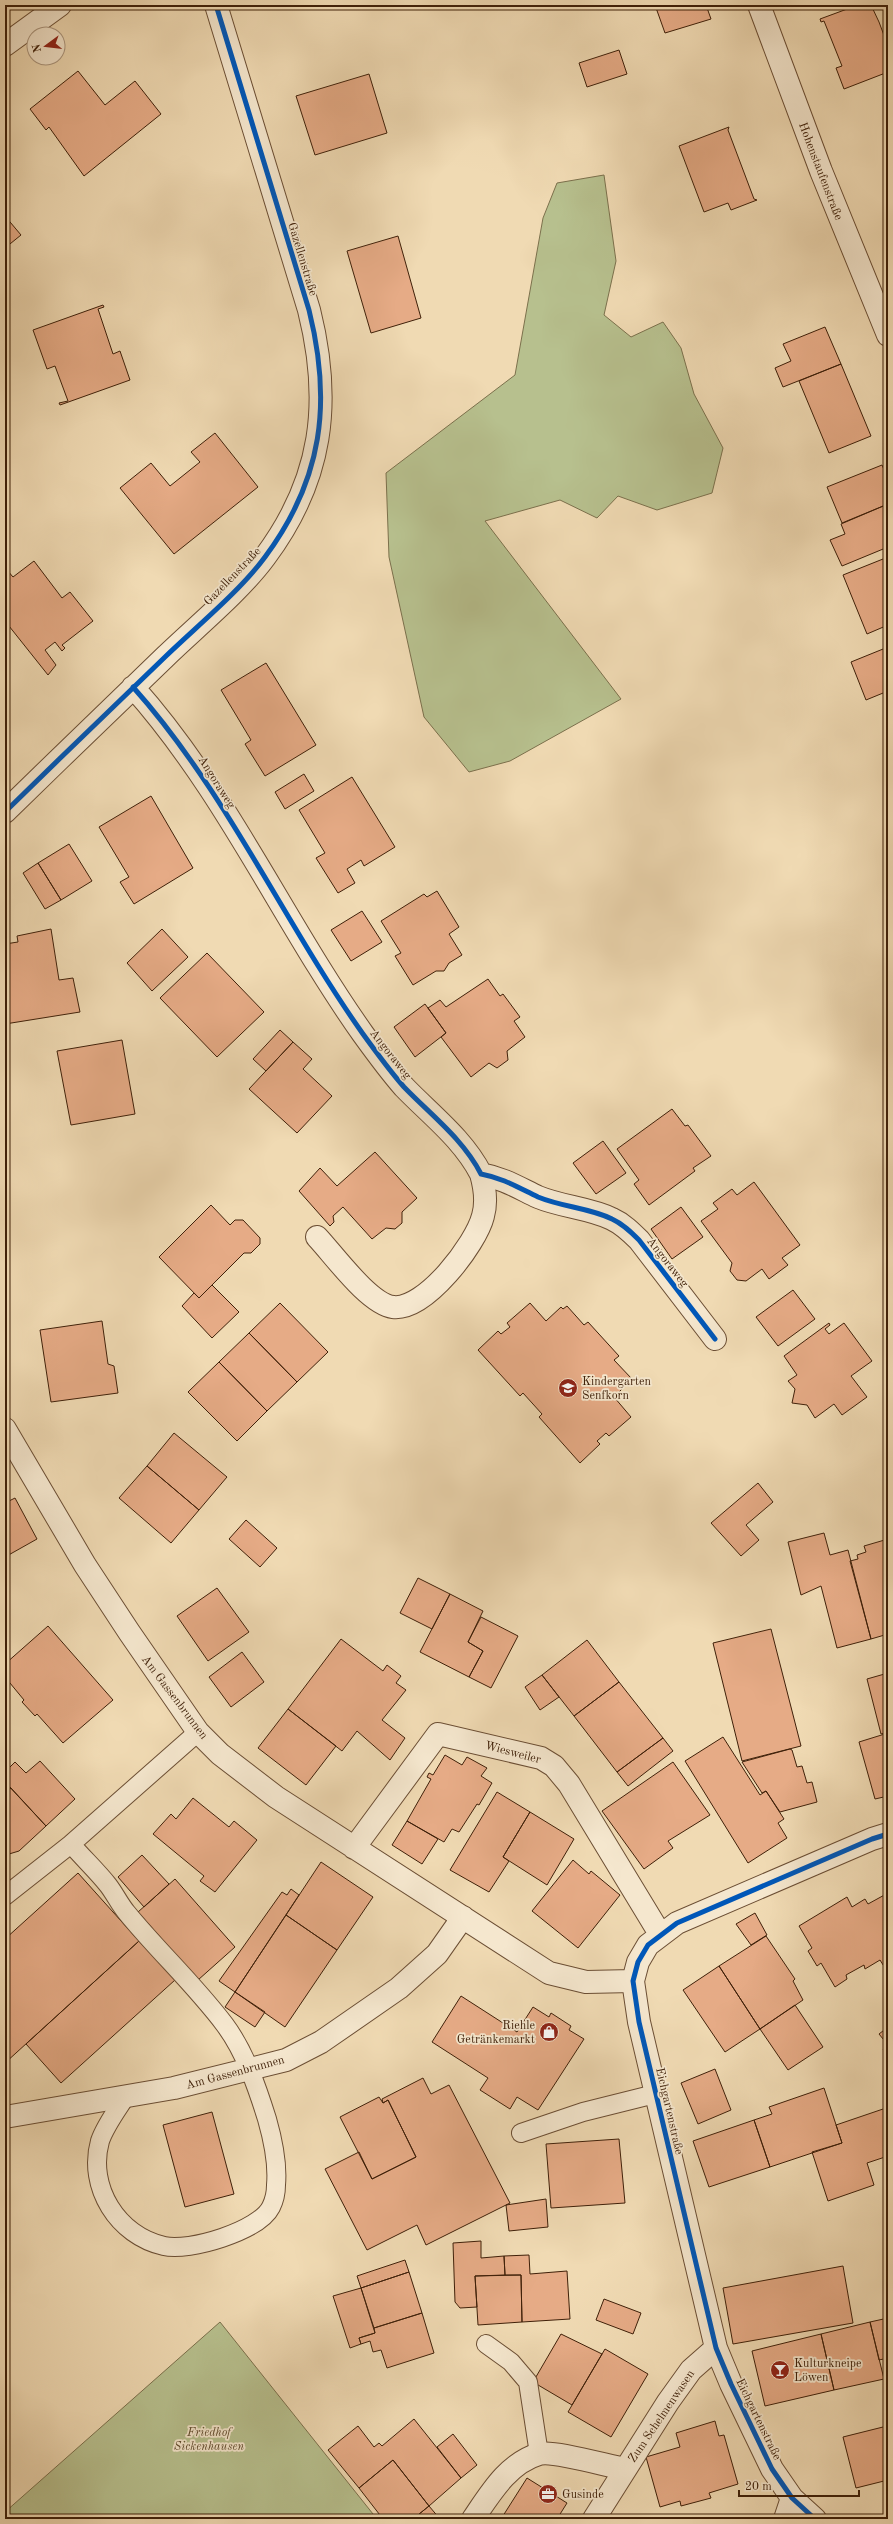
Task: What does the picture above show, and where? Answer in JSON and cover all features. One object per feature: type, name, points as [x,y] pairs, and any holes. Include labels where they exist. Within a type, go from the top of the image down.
[{"type":"street","points":[[5,45],[60,5]]},
{"type":"street","name":"Gazellenstraße","points":[[5,812],[265,558],[300,496],[320,431],[322,389],[318,349],[309,310],[216,5]]},
{"type":"street","name":"Hohenstaufenstraße","points":[[759,5],[821,171],[888,335]]},
{"type":"street","name":"Angoraweg","points":[[133,687],[167,727],[196,767],[288,917],[377,1055],[403,1086],[457,1139],[471,1155],[481,1174],[486,1190],[484,1216],[474,1238],[427,1294],[407,1306],[392,1307],[378,1300],[364,1289],[318,1237]]},
{"type":"street","name":"Angoraweg","points":[[481,1174],[512,1182],[538,1197],[569,1208],[601,1214],[625,1227],[639,1240],[715,1339]]},
{"type":"street","name":"Am Gassenbrunnen","points":[[5,1429],[85,1565],[166,1688],[198,1732],[220,1754],[276,1797],[549,1973],[586,1982],[633,1982]]},
{"type":"street","name":"Wiesweiler","points":[[354,1848],[438,1734],[541,1758],[554,1766],[569,1784],[660,1934]]},
{"type":"street","name":"Eichgartenstraße","points":[[814,2519],[792,2498],[772,2469],[731,2384],[716,2348],[655,2094],[639,2022],[633,1982],[638,1962],[648,1945],[660,1934],[677,1923],[736,1896],[888,1834]]},
{"type":"street","name":"Am Gassenbrunnen","points":[[5,2117],[174,2088],[286,2060],[321,2042],[399,1988],[437,1954],[463,1917]]},
{"type":"street","name":"Zum Schelmenwasen","points":[[594,2519],[625,2469],[691,2370],[716,2348]]},
{"type":"street","name":"Zum Schelmenwasen","points":[[473,2519],[495,2487],[516,2466],[540,2454],[563,2455],[625,2469]]},
{"type":"street","points":[[785,2519],[792,2498]]},
{"type":"lane","points":[[5,1896],[71,1844],[198,1732]]},
{"type":"lane","points":[[71,1844],[108,1885],[126,1912],[225,2025],[249,2070],[274,2144],[276,2186],[271,2207],[257,2222],[235,2234],[190,2245],[166,2247],[140,2239],[118,2220],[104,2197],[97,2169],[100,2141],[126,2096]]},
{"type":"lane","points":[[521,2133],[583,2112],[655,2094]]},
{"type":"lane","points":[[486,2344],[511,2362],[528,2382],[540,2454]]},
{"type":"green space","points":[[604,175],[616,261],[604,315],[631,337],[663,322],[681,348],[694,394],[723,448],[712,493],[657,510],[618,496],[597,518],[560,500],[485,521],[621,699],[510,761],[469,772],[424,717],[389,557],[386,473],[515,375],[543,218],[557,183]]},
{"type":"green space","name":"Friedhof Sickenhausen","points":[[220,2322],[377,2519],[5,2519],[5,2512]]},
{"type":"building","points":[[655,5],[706,5],[711,19],[665,33]]},
{"type":"building","points":[[858,5],[871,5],[879,22],[888,46],[888,72],[844,89],[836,68],[842,66],[824,21],[821,22],[820,19]]},
{"type":"building","points":[[619,50],[627,74],[587,87],[579,63]]},
{"type":"building","points":[[78,71],[105,105],[135,81],[161,114],[84,176],[49,127],[46,130],[30,109]]},
{"type":"building","points":[[369,74],[387,133],[315,155],[296,96]]},
{"type":"building","points":[[729,127],[728,130],[754,199],[757,200],[731,210],[728,203],[704,212],[679,146]]},
{"type":"building","points":[[5,216],[21,235],[5,248]]},
{"type":"building","points":[[398,236],[421,318],[371,333],[347,251]]},
{"type":"building","points":[[103,305],[104,307],[98,309],[113,354],[120,351],[130,380],[60,405],[59,403],[68,401],[55,366],[47,369],[33,330]]},
{"type":"building","points":[[825,327],[841,364],[783,387],[775,368],[791,361],[783,344]]},
{"type":"building","points":[[841,364],[871,436],[829,453],[799,381]]},
{"type":"building","points":[[215,433],[258,487],[174,554],[120,488],[151,463],[170,486],[200,462],[191,452]]},
{"type":"building","points":[[882,465],[888,479],[888,504],[842,523],[827,487]]},
{"type":"building","points":[[888,504],[888,547],[842,566],[830,540],[845,534],[841,524]]},
{"type":"building","points":[[888,557],[888,625],[867,634],[843,575]]},
{"type":"building","points":[[34,561],[62,598],[70,592],[93,621],[62,645],[65,648],[62,651],[55,642],[45,650],[56,665],[48,675],[5,621],[5,572],[7,570],[13,577]]},
{"type":"building","points":[[888,647],[888,691],[866,700],[851,662]]},
{"type":"building","points":[[266,663],[316,745],[265,776],[245,744],[251,740],[221,690]]},
{"type":"building","points":[[304,774],[314,791],[285,809],[275,792]]},
{"type":"building","points":[[352,777],[395,847],[364,866],[361,860],[347,869],[355,883],[338,893],[316,858],[325,853],[299,810]]},
{"type":"building","points":[[151,796],[193,868],[134,904],[120,882],[129,877],[99,827]]},
{"type":"building","points":[[69,844],[92,881],[61,900],[38,863]]},
{"type":"building","points":[[38,863],[61,900],[45,909],[23,873]]},
{"type":"building","points":[[437,891],[459,927],[449,934],[462,955],[449,963],[444,971],[436,971],[413,985],[395,956],[401,953],[381,921],[424,894],[427,897]]},
{"type":"building","points":[[362,911],[382,942],[351,961],[331,930]]},
{"type":"building","points":[[51,929],[59,980],[73,978],[80,1012],[5,1024],[5,944],[18,942],[17,936]]},
{"type":"building","points":[[162,929],[188,957],[152,991],[127,963]]},
{"type":"building","points":[[207,953],[264,1012],[217,1057],[160,998]]},
{"type":"building","points":[[488,979],[500,996],[503,994],[520,1017],[514,1021],[525,1037],[507,1051],[508,1060],[497,1068],[489,1063],[471,1077],[441,1037],[446,1033],[428,1008],[440,1000],[446,1007]]},
{"type":"building","points":[[425,1004],[446,1033],[415,1057],[394,1027]]},
{"type":"building","points":[[280,1030],[293,1042],[266,1071],[253,1059]]},
{"type":"building","points":[[122,1040],[135,1114],[71,1125],[57,1051]]},
{"type":"building","points":[[293,1042],[312,1059],[303,1069],[332,1096],[297,1133],[249,1089]]},
{"type":"building","points":[[672,1109],[685,1126],[688,1125],[711,1156],[693,1168],[695,1171],[649,1205],[634,1184],[639,1180],[617,1149]]},
{"type":"building","points":[[603,1141],[626,1173],[596,1194],[573,1163]]},
{"type":"building","points":[[375,1152],[417,1198],[402,1212],[402,1223],[395,1229],[386,1228],[372,1239],[343,1207],[333,1216],[334,1222],[330,1226],[299,1191],[320,1168],[337,1186]]},
{"type":"building","points":[[754,1182],[800,1245],[782,1258],[788,1265],[769,1279],[762,1269],[746,1281],[737,1280],[730,1271],[732,1263],[701,1221],[718,1209],[713,1203],[732,1189],[737,1195]]},
{"type":"building","points":[[211,1205],[230,1225],[235,1220],[243,1220],[260,1238],[260,1244],[251,1253],[244,1253],[199,1298],[159,1257]]},
{"type":"building","points":[[681,1207],[703,1237],[672,1259],[651,1229]]},
{"type":"building","points":[[212,1285],[239,1312],[212,1338],[182,1306],[194,1293],[199,1298]]},
{"type":"building","points":[[793,1290],[815,1319],[778,1346],[756,1317]]},
{"type":"building","points":[[280,1303],[328,1352],[297,1382],[249,1333]]},
{"type":"building","name":"Kindergarten Senfkorn","points":[[530,1303],[546,1321],[561,1307],[563,1309],[567,1306],[584,1325],[588,1322],[619,1356],[614,1360],[632,1379],[614,1397],[631,1417],[609,1436],[606,1433],[597,1441],[600,1444],[580,1463],[539,1417],[542,1414],[523,1393],[520,1396],[478,1350],[498,1331],[501,1334],[510,1327],[507,1323]]},
{"type":"building","points":[[102,1321],[108,1364],[114,1366],[118,1393],[51,1402],[40,1330]]},
{"type":"building","points":[[829,1323],[830,1325],[825,1329],[829,1334],[844,1323],[872,1361],[851,1376],[867,1397],[842,1415],[834,1404],[815,1418],[807,1405],[792,1403],[795,1389],[788,1381],[797,1375],[784,1356]]},
{"type":"building","points":[[249,1333],[297,1382],[267,1411],[219,1362]]},
{"type":"building","points":[[219,1362],[267,1411],[237,1441],[188,1392]]},
{"type":"building","points":[[174,1433],[227,1477],[199,1510],[147,1466]]},
{"type":"building","points":[[147,1466],[199,1510],[171,1543],[119,1498]]},
{"type":"building","points":[[758,1483],[773,1502],[746,1525],[759,1540],[741,1556],[711,1523]]},
{"type":"building","points":[[15,1498],[37,1539],[5,1557],[5,1503]]},
{"type":"building","points":[[246,1520],[277,1548],[260,1567],[229,1539]]},
{"type":"building","points":[[824,1533],[830,1555],[848,1550],[871,1639],[837,1648],[821,1586],[801,1595],[788,1542]]},
{"type":"building","points":[[888,1539],[888,1634],[871,1639],[850,1561],[858,1559],[857,1555],[866,1552],[864,1546]]},
{"type":"building","points":[[418,1578],[450,1594],[432,1629],[400,1613]]},
{"type":"building","points":[[217,1588],[249,1632],[208,1661],[177,1616]]},
{"type":"building","points":[[450,1594],[483,1611],[468,1642],[483,1651],[469,1677],[420,1652]]},
{"type":"building","points":[[481,1617],[518,1636],[491,1688],[469,1677],[483,1651],[468,1642]]},
{"type":"building","points":[[48,1626],[113,1700],[63,1743],[37,1714],[35,1716],[22,1702],[24,1700],[5,1677],[5,1664]]},
{"type":"building","points":[[771,1629],[801,1746],[742,1761],[713,1643]]},
{"type":"building","points":[[341,1639],[383,1671],[387,1665],[401,1676],[396,1683],[406,1690],[382,1720],[405,1738],[390,1760],[357,1731],[342,1751],[288,1709]]},
{"type":"building","points":[[587,1640],[619,1682],[574,1716],[542,1675]]},
{"type":"building","points":[[242,1652],[264,1682],[231,1707],[209,1677]]},
{"type":"building","points":[[888,1673],[888,1732],[881,1734],[867,1679]]},
{"type":"building","points":[[542,1675],[559,1697],[540,1710],[525,1687]]},
{"type":"building","points":[[619,1682],[663,1738],[617,1772],[574,1716]]},
{"type":"building","points":[[288,1709],[336,1746],[306,1785],[258,1748]]},
{"type":"building","points":[[888,1733],[888,1796],[875,1799],[859,1742]]},
{"type":"building","points":[[723,1737],[760,1795],[766,1791],[784,1819],[778,1823],[787,1838],[748,1863],[685,1761]]},
{"type":"building","points":[[663,1738],[673,1751],[628,1786],[617,1772]]},
{"type":"building","points":[[790,1749],[792,1750],[797,1767],[802,1766],[807,1783],[812,1782],[817,1802],[780,1812],[766,1791],[762,1793],[742,1762]]},
{"type":"building","points":[[445,1755],[462,1765],[467,1757],[487,1768],[481,1776],[492,1783],[479,1805],[477,1804],[459,1832],[452,1829],[444,1842],[407,1821],[431,1779],[427,1777],[429,1773],[433,1775]]},
{"type":"building","points":[[40,1761],[75,1799],[46,1826],[5,1782],[5,1772],[15,1762],[26,1773]]},
{"type":"building","points":[[673,1762],[710,1815],[668,1841],[673,1848],[644,1869],[602,1811]]},
{"type":"building","points":[[5,1782],[11,1788],[5,1793]]},
{"type":"building","points":[[11,1788],[46,1826],[19,1851],[9,1854],[5,1849],[5,1793]]},
{"type":"building","points":[[497,1792],[530,1812],[503,1857],[509,1861],[489,1892],[450,1870]]},
{"type":"building","points":[[193,1798],[229,1827],[234,1821],[257,1840],[215,1892],[200,1881],[204,1876],[153,1834],[171,1814],[176,1819]]},
{"type":"building","points":[[530,1812],[574,1839],[547,1885],[503,1857]]},
{"type":"building","points":[[407,1821],[438,1839],[422,1864],[392,1845]]},
{"type":"building","points":[[142,1855],[169,1884],[144,1907],[118,1877]]},
{"type":"building","points":[[573,1860],[589,1874],[591,1871],[620,1895],[578,1948],[532,1911]]},
{"type":"building","points":[[321,1862],[373,1897],[337,1950],[286,1915]]},
{"type":"building","points":[[78,1873],[139,1941],[5,2063],[5,1939]]},
{"type":"building","points":[[175,1879],[235,1947],[198,1980],[138,1912]]},
{"type":"building","points":[[291,1889],[299,1895],[235,1992],[219,1981],[282,1892],[287,1895]]},
{"type":"building","points":[[888,1893],[888,1966],[885,1968],[880,1960],[865,1969],[864,1965],[846,1975],[847,1979],[835,1987],[821,1963],[817,1966],[808,1951],[812,1948],[799,1926],[847,1897],[852,1907],[865,1899],[868,1904]]},
{"type":"building","points":[[755,1913],[767,1935],[751,1945],[736,1924]]},
{"type":"building","points":[[286,1915],[337,1950],[285,2027],[235,1992]]},
{"type":"building","points":[[766,1936],[795,1979],[793,1981],[803,2000],[760,2029],[719,1966]]},
{"type":"building","points":[[139,1941],[175,1980],[61,2083],[26,2044]]},
{"type":"building","points":[[719,1966],[760,2029],[725,2052],[683,1990]]},
{"type":"building","points":[[235,1992],[265,2012],[255,2027],[225,2007]]},
{"type":"building","points":[[461,1996],[517,2032],[533,2007],[549,2017],[551,2013],[571,2026],[569,2030],[584,2039],[538,2110],[517,2097],[510,2109],[480,2090],[488,2078],[432,2042]]},
{"type":"building","points":[[795,2005],[823,2047],[788,2070],[760,2029]]},
{"type":"building","points":[[888,2027],[888,2045],[879,2034]]},
{"type":"building","points":[[888,2046],[888,2056],[883,2049]]},
{"type":"building","points":[[715,2069],[731,2110],[698,2124],[681,2083]]},
{"type":"building","points":[[423,2078],[431,2094],[449,2085],[510,2203],[426,2245],[417,2225],[367,2250],[325,2169],[359,2152],[372,2179],[416,2157],[388,2100],[383,2103],[382,2099]]},
{"type":"building","points":[[824,2088],[842,2143],[770,2167],[754,2120],[772,2114],[769,2107]]},
{"type":"building","points":[[379,2097],[383,2103],[388,2100],[416,2157],[372,2179],[340,2117]]},
{"type":"building","points":[[886,2108],[888,2156],[867,2163],[874,2185],[828,2201],[812,2152],[842,2143],[836,2125]]},
{"type":"building","points":[[212,2112],[234,2194],[185,2207],[163,2125]]},
{"type":"building","points":[[754,2120],[770,2167],[709,2187],[693,2141]]},
{"type":"building","points":[[619,2139],[625,2203],[551,2208],[546,2144]]},
{"type":"building","points":[[546,2199],[548,2227],[509,2231],[506,2205]]},
{"type":"building","points":[[481,2241],[481,2258],[504,2256],[505,2275],[475,2276],[477,2307],[460,2308],[455,2302],[453,2243]]},
{"type":"building","points":[[529,2255],[530,2274],[567,2271],[570,2319],[522,2322],[521,2275],[505,2275],[504,2256]]},
{"type":"building","points":[[405,2260],[409,2272],[361,2288],[357,2276]]},
{"type":"building","points":[[843,2266],[853,2323],[733,2344],[723,2288]]},
{"type":"building","points":[[409,2272],[422,2313],[374,2328],[361,2288]]},
{"type":"building","points":[[521,2275],[522,2322],[478,2325],[475,2276]]},
{"type":"building","points":[[361,2288],[375,2333],[359,2338],[361,2344],[350,2348],[333,2296]]},
{"type":"building","points":[[604,2299],[641,2313],[633,2334],[596,2320]]},
{"type":"building","points":[[422,2313],[434,2353],[387,2368],[381,2350],[373,2352],[370,2341],[361,2344],[359,2338],[375,2333],[374,2328]]},
{"type":"building","points":[[888,2318],[888,2358],[879,2360],[870,2322]]},
{"type":"building","points":[[870,2322],[884,2379],[834,2390],[821,2334]]},
{"type":"building","points":[[561,2334],[602,2354],[572,2405],[533,2382]]},
{"type":"building","points":[[821,2334],[834,2390],[765,2406],[752,2351]]},
{"type":"building","points":[[605,2349],[648,2374],[611,2437],[568,2412]]},
{"type":"building","points":[[414,2419],[461,2478],[429,2506],[393,2460],[359,2488],[328,2450],[358,2426],[374,2447],[379,2443],[382,2446]]},
{"type":"building","points":[[715,2421],[719,2436],[724,2435],[738,2484],[709,2493],[711,2498],[681,2506],[680,2501],[660,2507],[646,2457],[680,2447],[676,2433]]},
{"type":"building","points":[[887,2426],[888,2480],[856,2488],[843,2437]]},
{"type":"building","points":[[453,2434],[477,2465],[461,2478],[437,2447]]},
{"type":"building","points":[[393,2460],[429,2506],[413,2519],[383,2519],[359,2488]]},
{"type":"building","points":[[527,2478],[567,2503],[557,2519],[501,2519]]},
{"type":"building","points":[[429,2506],[440,2519],[413,2519]]},
{"type":"cycle path","points":[[5,812],[165,657],[231,596],[255,570],[284,528],[300,498],[310,469],[317,439],[320,408],[320,376],[316,344],[309,310],[216,5]]},
{"type":"cycle path","points":[[133,687],[166,727],[197,769],[253,857],[306,947],[363,1034],[404,1087],[456,1138],[474,1161],[481,1174],[504,1181],[538,1197],[603,1215],[616,1221],[630,1231],[639,1240],[715,1339]]},
{"type":"cycle path","points":[[815,2519],[792,2498],[772,2469],[731,2384],[716,2348],[639,2022],[633,1981],[638,1962],[648,1945],[677,1923],[872,1839],[888,1834]]},
{"type":"place","name":"Kindergarten Senfkorn","points":[[568,1388]]},
{"type":"place","name":"Riehle Getränkemarkt","points":[[549,2032]]},
{"type":"place","name":"Kulturkneipe Löwen","points":[[780,2370]]},
{"type":"place","name":"Gusinde","points":[[548,2494]]}]
